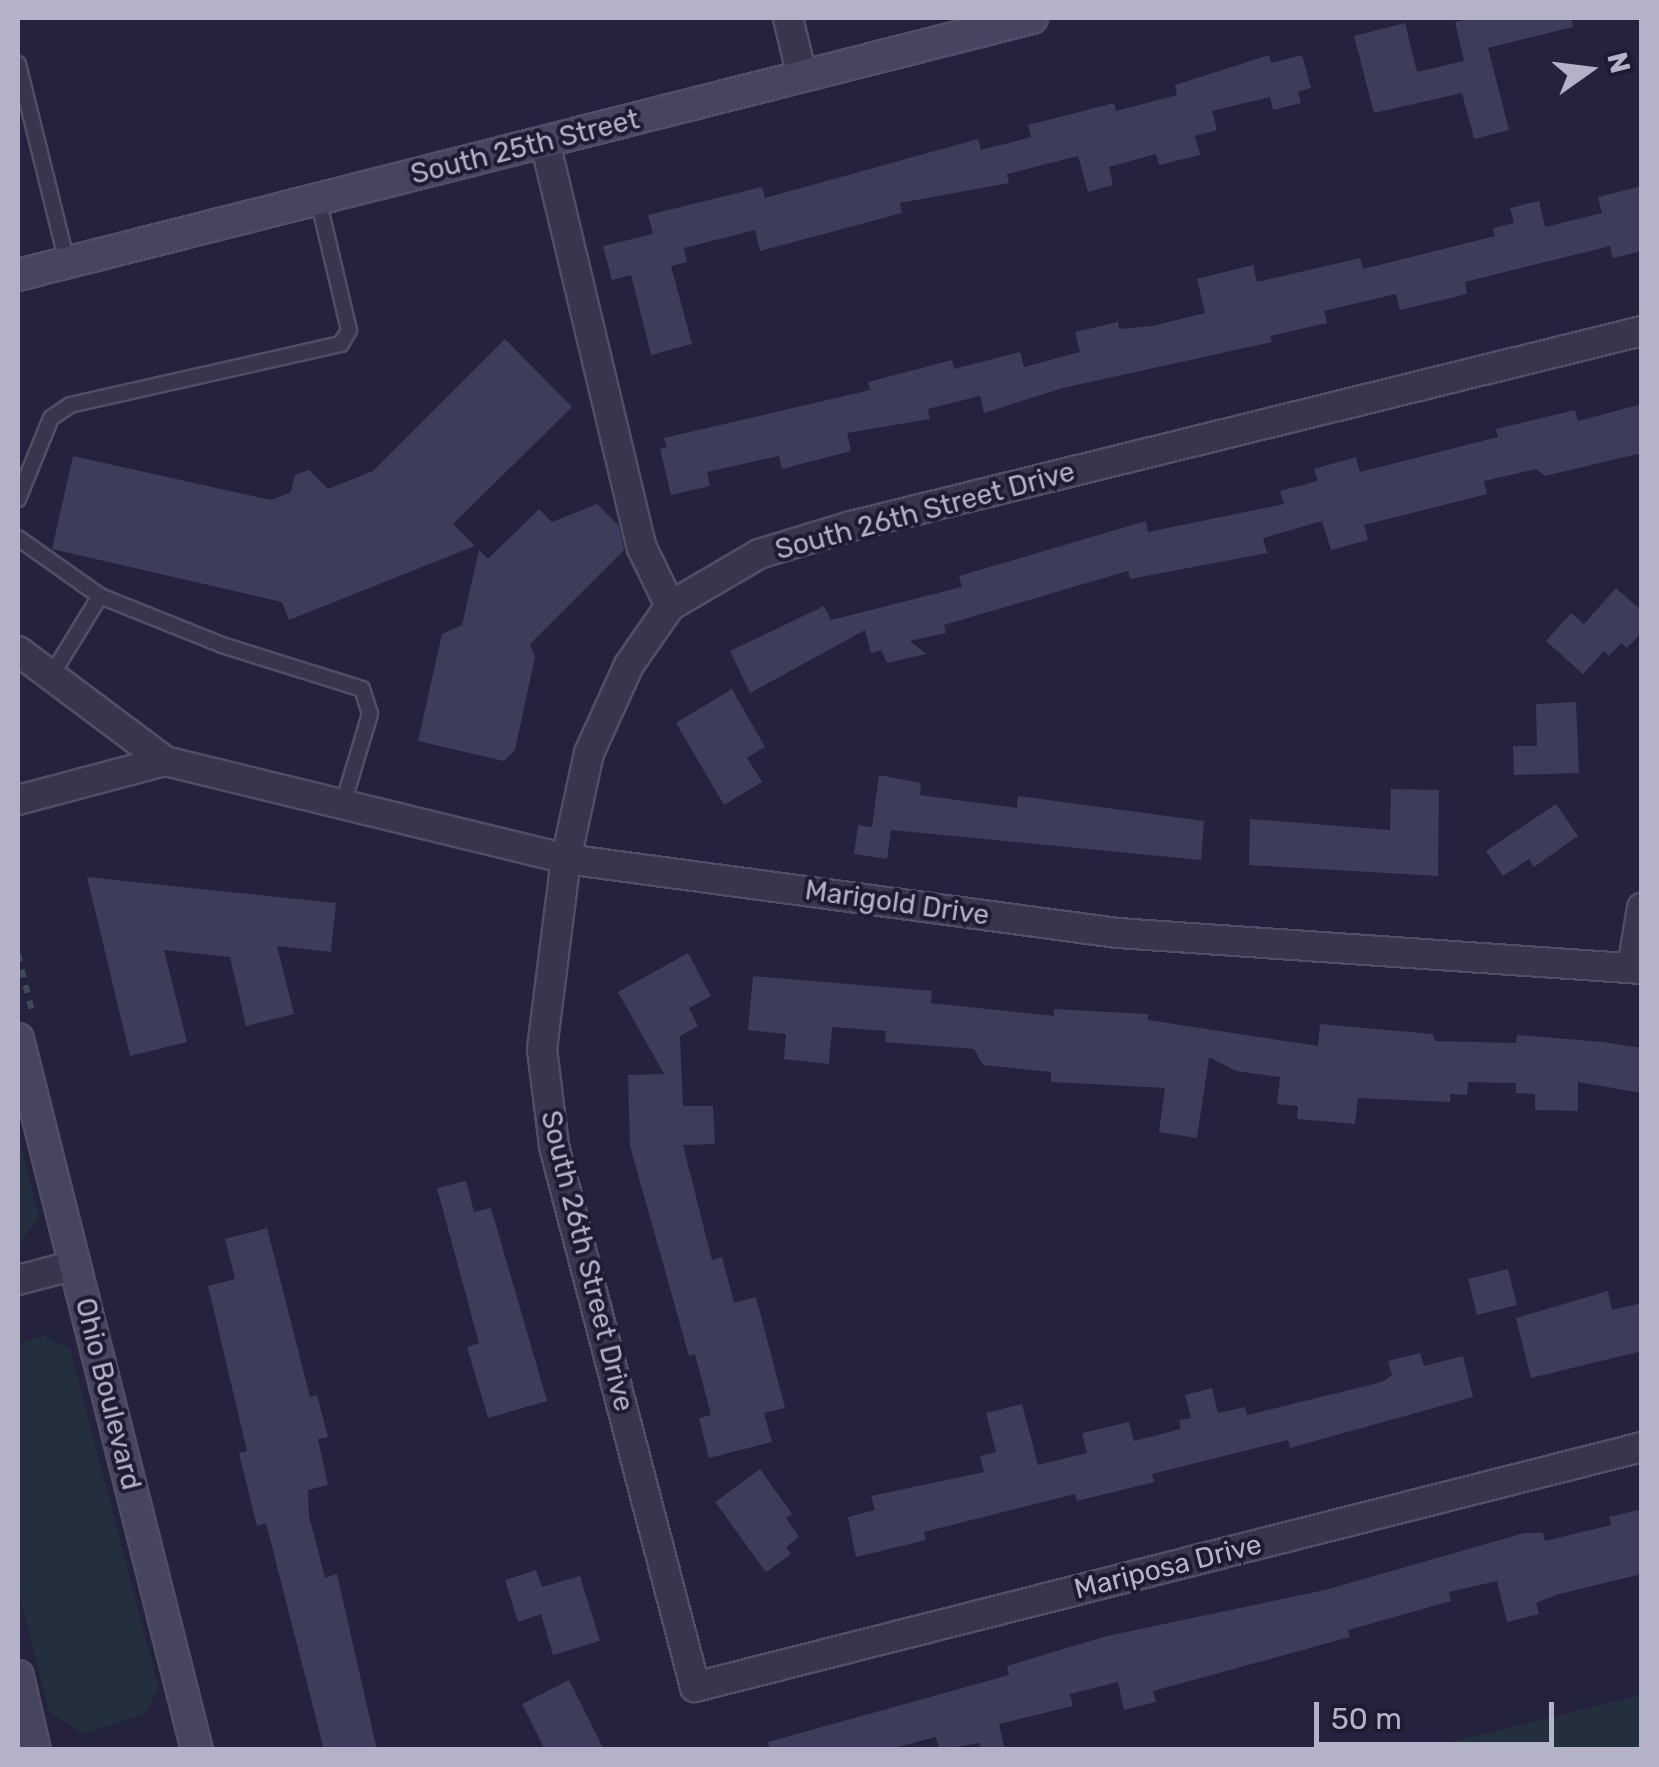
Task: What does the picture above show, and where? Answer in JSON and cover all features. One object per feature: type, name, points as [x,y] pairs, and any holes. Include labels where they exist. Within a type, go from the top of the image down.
[{"type":"main road","name":"South 25th Street","points":[[18,276],[1032,18]]},
{"type":"main road","name":"Ohio Boulevard","points":[[18,1038],[197,1750]]},
{"type":"main road","points":[[18,1682],[35,1750]]},
{"type":"street","points":[[788,18],[802,76]]},
{"type":"street","points":[[546,142],[642,548],[670,606]]},
{"type":"street","name":"South 26th Street Drive","points":[[695,1686],[554,1146],[542,1049],[566,859],[588,753],[629,665],[670,606],[759,554],[851,526],[1642,331]]},
{"type":"street","name":"Marigold Drive","points":[[18,651],[165,761],[566,859],[1118,933],[1637,968]]},
{"type":"street","name":"Marigold Drive","points":[[18,800],[165,761]]},
{"type":"street","points":[[1637,968],[1642,908]]},
{"type":"street","points":[[18,1280],[75,1265]]},
{"type":"street","name":"Mariposa Drive","points":[[695,1686],[1642,1447]]},
{"type":"lane","points":[[18,64],[68,262]]},
{"type":"lane","points":[[18,498],[51,418],[70,405],[341,344],[349,330],[318,198]]},
{"type":"lane","points":[[18,538],[100,596],[222,645],[362,688],[370,714],[342,804]]},
{"type":"lane","points":[[52,676],[100,596]]},
{"type":"shaded area","points":[[18,1135],[39,1218],[18,1245]]},
{"type":"shaded area","points":[[45,1336],[70,1349],[159,1689],[144,1714],[84,1734],[49,1712],[18,1588],[18,1343]]},
{"type":"shaded area","points":[[1641,1695],[1641,1749],[1422,1749]]},
{"type":"building","points":[[1474,18],[1572,18],[1573,27],[1488,48],[1509,130],[1474,139],[1462,93],[1374,113],[1354,36],[1405,23],[1417,72],[1464,61],[1455,22]]},
{"type":"building","points":[[1269,55],[1271,63],[1302,55],[1311,88],[1298,92],[1301,103],[1273,110],[1270,97],[1212,111],[1217,130],[1195,136],[1200,155],[1159,165],[1156,154],[1109,167],[1113,185],[1088,192],[1078,156],[1007,174],[1009,183],[900,203],[902,213],[760,251],[755,230],[684,248],[687,262],[671,266],[692,344],[651,355],[631,275],[612,280],[603,246],[653,234],[648,215],[762,187],[765,198],[978,139],[981,150],[1031,137],[1028,125],[1114,103],[1116,111],[1177,95],[1175,85]]},
{"type":"building","points":[[1642,186],[1642,251],[1613,258],[1610,246],[1465,282],[1467,294],[1400,310],[1396,294],[1324,311],[1327,323],[1270,336],[1272,342],[1063,388],[984,413],[980,396],[928,409],[930,419],[847,433],[851,451],[782,469],[779,456],[707,472],[710,486],[671,495],[660,449],[667,447],[664,438],[870,390],[868,382],[952,360],[954,369],[1020,352],[1024,367],[1080,352],[1075,332],[1118,322],[1119,329],[1153,326],[1205,313],[1197,279],[1253,265],[1257,282],[1360,258],[1363,269],[1495,236],[1493,228],[1514,223],[1510,208],[1539,201],[1545,227],[1602,213],[1598,197]]},
{"type":"building","points":[[505,339],[572,407],[453,524],[475,546],[289,620],[282,602],[52,549],[73,456],[271,500],[291,492],[295,475],[309,470],[328,489],[373,471]]},
{"type":"building","points":[[1642,404],[1642,453],[1545,476],[1536,469],[1484,481],[1487,494],[1364,525],[1368,540],[1331,550],[1322,521],[1263,538],[1267,553],[1130,579],[1128,571],[944,625],[946,633],[910,641],[926,654],[887,663],[881,650],[871,653],[865,630],[750,693],[730,651],[824,606],[831,620],[962,587],[959,576],[1146,521],[1148,532],[1284,504],[1280,491],[1318,481],[1314,469],[1356,457],[1360,472],[1498,437],[1496,429],[1575,410],[1578,421]]},
{"type":"building","points":[[597,504],[619,526],[624,550],[530,644],[535,657],[515,750],[504,761],[418,741],[442,634],[462,625],[479,550],[488,559],[539,509],[552,522]]},
{"type":"building","points":[[1616,588],[1642,611],[1642,632],[1627,648],[1621,643],[1609,656],[1604,651],[1583,674],[1546,641],[1571,613],[1584,624]]},
{"type":"building","points":[[732,689],[765,747],[747,758],[762,782],[724,805],[676,723]]},
{"type":"building","points":[[1576,702],[1579,773],[1514,775],[1513,746],[1537,746],[1536,704]]},
{"type":"building","points":[[879,775],[921,783],[920,795],[1017,808],[1018,796],[1204,821],[1201,860],[891,830],[887,859],[854,854],[858,825],[872,827]]},
{"type":"building","points":[[1391,789],[1439,790],[1438,876],[1249,865],[1250,819],[1390,830]]},
{"type":"building","points":[[1556,804],[1578,836],[1534,867],[1529,859],[1503,876],[1486,851]]},
{"type":"building","points":[[87,877],[336,903],[331,952],[277,946],[294,1014],[246,1026],[230,957],[164,950],[187,1042],[130,1056]]},
{"type":"building","points":[[688,953],[711,996],[689,1008],[698,1026],[680,1036],[683,1106],[713,1106],[715,1144],[683,1145],[712,1260],[722,1257],[734,1303],[756,1297],[785,1408],[764,1413],[772,1442],[709,1458],[699,1418],[711,1415],[695,1354],[689,1356],[630,1146],[628,1075],[664,1074],[618,992]]},
{"type":"building","points":[[753,976],[932,991],[931,1003],[1054,1016],[1054,1009],[1148,1014],[1148,1020],[1318,1046],[1320,1024],[1433,1034],[1435,1041],[1516,1043],[1517,1035],[1603,1042],[1642,1048],[1642,1093],[1578,1082],[1578,1111],[1535,1110],[1535,1094],[1516,1093],[1516,1083],[1468,1082],[1467,1095],[1450,1094],[1450,1102],[1358,1098],[1355,1124],[1297,1119],[1298,1106],[1277,1104],[1280,1077],[1236,1071],[1209,1057],[1197,1138],[1159,1132],[1165,1088],[1051,1082],[1051,1072],[983,1065],[974,1049],[885,1042],[886,1031],[832,1027],[829,1064],[784,1059],[786,1034],[748,1030]]},
{"type":"building","points":[[466,1181],[474,1212],[491,1208],[547,1401],[488,1418],[467,1347],[479,1343],[437,1188]]},
{"type":"building","points":[[267,1228],[310,1397],[317,1395],[328,1437],[318,1439],[328,1485],[308,1490],[309,1516],[325,1578],[337,1574],[377,1750],[324,1750],[266,1523],[257,1526],[239,1453],[247,1451],[208,1286],[235,1279],[225,1239]]},
{"type":"building","points":[[1508,1269],[1517,1305],[1477,1315],[1468,1279]]},
{"type":"building","points":[[1608,1291],[1612,1310],[1642,1303],[1642,1351],[1531,1378],[1516,1318]]},
{"type":"building","points":[[1420,1353],[1424,1366],[1463,1356],[1473,1397],[1290,1448],[1288,1440],[1152,1474],[1154,1482],[1077,1501],[1075,1494],[924,1532],[926,1540],[856,1557],[848,1517],[875,1510],[871,1496],[984,1472],[980,1456],[996,1452],[986,1413],[1022,1404],[1038,1465],[1087,1453],[1082,1433],[1129,1422],[1134,1441],[1181,1429],[1179,1420],[1191,1418],[1185,1395],[1212,1388],[1218,1413],[1245,1407],[1247,1415],[1382,1382],[1392,1375],[1388,1361]]},
{"type":"building","points":[[760,1469],[792,1514],[786,1518],[799,1537],[786,1547],[791,1554],[766,1572],[715,1502]]},
{"type":"building","points":[[1642,1509],[1642,1574],[1559,1594],[1536,1603],[1539,1614],[1507,1622],[1497,1581],[1449,1592],[1451,1601],[1348,1630],[1350,1637],[1153,1691],[1156,1702],[1124,1710],[1118,1682],[1070,1694],[1073,1706],[999,1724],[1005,1750],[981,1750],[979,1743],[939,1750],[936,1737],[886,1750],[770,1750],[768,1742],[1009,1675],[1007,1666],[1107,1636],[1325,1590],[1524,1533],[1543,1533],[1545,1541],[1611,1525],[1609,1517]]},
{"type":"building","points":[[536,1570],[542,1587],[580,1576],[600,1641],[553,1655],[541,1614],[518,1622],[505,1580]]},
{"type":"building","points":[[569,1680],[604,1750],[545,1750],[522,1704]]}]
